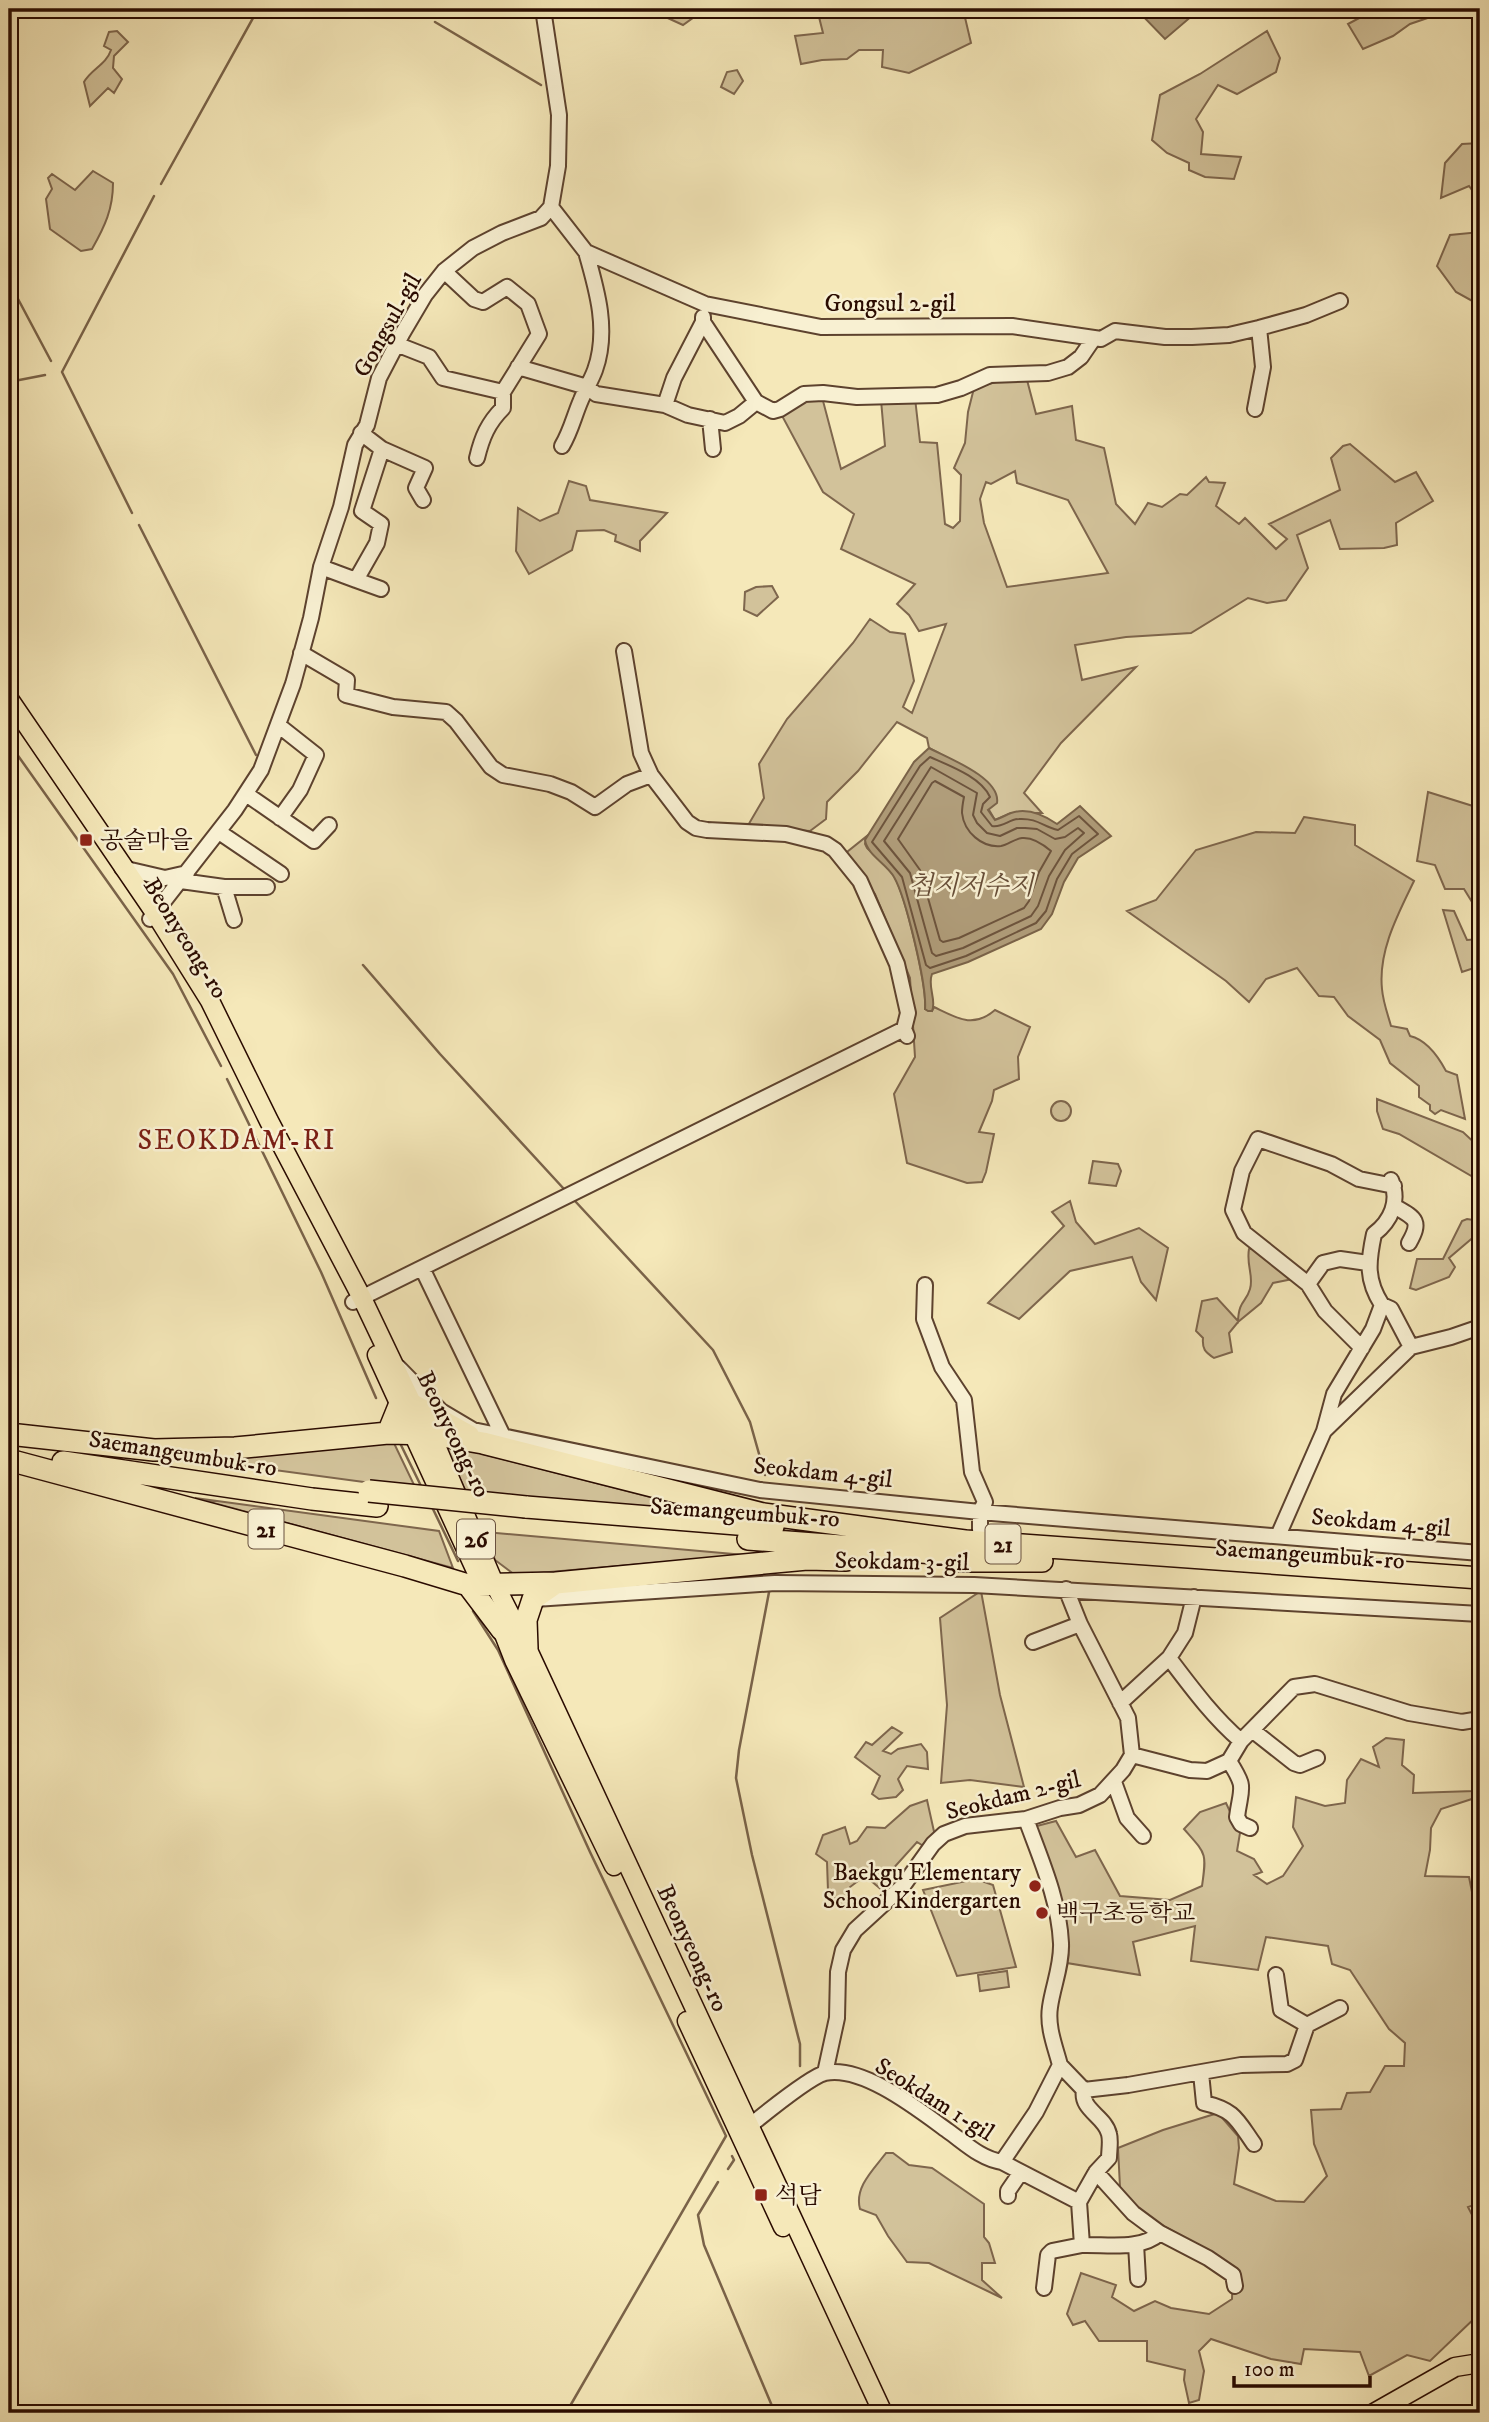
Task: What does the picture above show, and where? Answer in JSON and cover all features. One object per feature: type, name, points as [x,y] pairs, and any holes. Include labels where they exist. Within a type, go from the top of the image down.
[{"type":"highway","points":[[388,1433],[406,1406],[493,1440]]},
{"type":"highway","name":"21","points":[[9,1437],[154,1450],[235,1448],[388,1433],[493,1440],[762,1514],[972,1536]]},
{"type":"highway","name":"Saemangeumbuk-ro","points":[[9,1437],[373,1499]]},
{"type":"highway","name":"Saemangeumbuk-ro","points":[[9,1453],[125,1472],[529,1515],[1042,1561],[1480,1592]]},
{"type":"highway","name":"21","points":[[9,1460],[481,1584]]},
{"type":"highway","name":"Saemangeumbuk-ro","points":[[529,1515],[972,1536],[1480,1578]]},
{"type":"highway","name":"21","points":[[533,1599],[556,1583],[807,1559],[1042,1561]]},
{"type":"highway","points":[[502,1630],[481,1584],[556,1583]]},
{"type":"highway","points":[[527,1648],[526,1620],[533,1599]]},
{"type":"main road","name":"Beonyeong-ro","points":[[9,699],[152,916]]},
{"type":"main road","name":"Beonyeong-ro","points":[[9,717],[210,1001],[422,1434],[481,1584],[527,1648],[873,2413]]},
{"type":"main road","name":"Beonyeong-ro","points":[[358,1300],[393,1363],[406,1406]]},
{"type":"main road","name":"Beonyeong-ro","points":[[502,1630],[514,1660],[883,2413]]},
{"type":"main road","points":[[1374,2413],[1455,2367],[1480,2363]]},
{"type":"street","points":[[543,9],[559,115],[558,166],[551,207]]},
{"type":"street","name":"Gongsul 2-gil","points":[[551,207],[586,252],[705,304],[821,327],[1012,326],[1101,340],[1115,331],[1192,337],[1229,335],[1259,328],[1306,316],[1340,301]]},
{"type":"street","name":"Gongsul-gil","points":[[152,916],[219,832],[261,770],[302,653],[321,567],[341,507],[355,445],[367,425],[379,378],[396,344],[425,295],[444,271],[473,248],[541,218],[551,207]]},
{"type":"street","points":[[562,446],[572,428],[597,361],[601,321],[598,294],[586,252]]},
{"type":"street","points":[[444,271],[474,299],[483,302],[507,287],[528,304],[539,334],[503,391],[503,408],[492,419],[482,436],[477,458]]},
{"type":"street","points":[[665,405],[674,378],[703,322],[705,304]]},
{"type":"street","points":[[703,322],[756,402],[773,411],[804,394],[857,397],[937,395],[990,375],[1048,373],[1068,367],[1081,357],[1094,338]]},
{"type":"street","points":[[1255,409],[1263,367],[1259,328]]},
{"type":"street","points":[[396,344],[429,358],[443,377],[503,391]]},
{"type":"street","points":[[519,367],[587,387],[596,394],[665,405],[688,415],[725,423],[756,402]]},
{"type":"street","points":[[710,419],[713,449]]},
{"type":"street","points":[[361,433],[382,449],[425,468],[415,488],[423,500]]},
{"type":"street","points":[[356,580],[377,543],[381,524],[362,511],[382,449]]},
{"type":"street","points":[[321,567],[382,589]]},
{"type":"street","points":[[358,1300],[906,1033],[908,1013],[897,964],[860,881],[835,850],[826,844],[786,834],[696,828],[687,822],[651,775],[641,753],[624,650]]},
{"type":"street","points":[[302,653],[347,680],[346,695],[393,707],[446,712],[491,766],[503,775],[550,784],[595,807],[627,784],[651,775]]},
{"type":"street","points":[[278,725],[316,755],[300,790],[280,818]]},
{"type":"street","points":[[246,794],[314,841],[329,825]]},
{"type":"street","points":[[219,832],[281,874]]},
{"type":"street","points":[[122,869],[165,878],[184,877],[223,887],[267,887]]},
{"type":"street","points":[[223,887],[234,920]]},
{"type":"street","points":[[1362,1348],[1325,1311],[1308,1284],[1244,1233],[1233,1210],[1241,1171],[1258,1139],[1331,1164],[1359,1179],[1392,1181],[1394,1206],[1385,1226],[1374,1234],[1368,1263],[1374,1292],[1382,1306],[1391,1309],[1411,1347]]},
{"type":"street","points":[[1394,1206],[1412,1216],[1416,1223],[1416,1230],[1409,1243]]},
{"type":"street","points":[[1308,1284],[1323,1263],[1340,1259],[1368,1263]]},
{"type":"street","points":[[422,1268],[493,1440]]},
{"type":"street","points":[[925,1285],[924,1319],[942,1367],[964,1400],[972,1472],[985,1502],[972,1536]]},
{"type":"street","name":"Seokdam 4-gil","points":[[1279,1536],[1324,1431],[1334,1394],[1373,1329],[1382,1306]]},
{"type":"street","points":[[1324,1431],[1411,1347],[1480,1327]]},
{"type":"street","name":"Seokdam 4-gil","points":[[393,1363],[441,1411],[493,1440],[760,1490],[980,1512],[1480,1553]]},
{"type":"street","name":"Seokdam 3-gil","points":[[533,1599],[775,1583],[975,1580],[1066,1589],[1480,1614]]},
{"type":"street","points":[[1066,1589],[1080,1624],[1128,1718],[1132,1755],[1190,1770],[1207,1771],[1229,1761],[1241,1741],[1294,1687],[1315,1684],[1409,1713],[1462,1722],[1480,1719]]},
{"type":"street","points":[[1120,1703],[1169,1658],[1185,1633],[1194,1597]]},
{"type":"street","points":[[1033,1642],[1080,1624]]},
{"type":"street","points":[[1169,1658],[1228,1730],[1241,1741]]},
{"type":"street","points":[[1252,1730],[1294,1763],[1300,1765],[1317,1758]]},
{"type":"street","name":"Seokdam 2-gil","points":[[825,2073],[836,2018],[838,1972],[844,1950],[855,1930],[903,1886],[933,1844],[944,1834],[965,1826],[1026,1819],[1079,1805],[1100,1795],[1114,1782],[1132,1755]]},
{"type":"street","points":[[1229,1761],[1240,1777],[1243,1788],[1237,1817],[1241,1824],[1250,1828]]},
{"type":"street","name":"Seokdam 2-gil","points":[[1114,1782],[1127,1818],[1143,1836]]},
{"type":"street","points":[[1026,1819],[1057,1905],[1061,1946],[1049,2010],[1051,2031],[1060,2065],[1084,2090]]},
{"type":"street","points":[[1276,1975],[1281,2010],[1307,2025]]},
{"type":"street","points":[[1084,2090],[1241,2065],[1287,2064],[1295,2060],[1307,2025],[1340,2008]]},
{"type":"street","name":"Seokdam 1-gil","points":[[1002,2162],[1036,2112],[1060,2065]]},
{"type":"street","points":[[744,2130],[812,2079],[825,2073]]},
{"type":"street","name":"Seokdam 1-gil","points":[[825,2073],[848,2074],[876,2084],[921,2111],[989,2160],[1002,2162],[1079,2202]]},
{"type":"street","points":[[1201,2073],[1205,2103],[1224,2107],[1254,2144]]},
{"type":"street","points":[[1082,2245],[1079,2202],[1096,2172],[1109,2158],[1110,2135],[1105,2124],[1087,2106],[1084,2090]]},
{"type":"street","points":[[1008,2196],[1008,2191],[1021,2172]]},
{"type":"street","points":[[1096,2172],[1133,2213],[1160,2233],[1233,2275],[1235,2286]]},
{"type":"street","points":[[1044,2288],[1048,2255],[1052,2251],[1082,2245],[1136,2244],[1154,2239],[1160,2233]]},
{"type":"street","points":[[1136,2244],[1138,2279]]},
{"type":"shaded area","points":[[648,9],[700,9],[701,12],[683,25]]},
{"type":"shaded area","points":[[817,9],[963,9],[971,43],[909,73],[882,67],[883,50],[859,50],[847,59],[801,64],[795,36],[823,33]]},
{"type":"shaded area","points":[[1376,9],[1454,9],[1410,24],[1393,36],[1363,49],[1348,24]]},
{"type":"shaded area","points":[[117,31],[128,42],[114,56],[113,68],[122,79],[114,93],[108,88],[90,106],[84,82],[109,55],[111,50],[104,46],[109,32]]},
{"type":"shaded area","points":[[1267,31],[1280,58],[1276,72],[1237,94],[1218,85],[1196,119],[1203,132],[1201,154],[1241,157],[1234,179],[1205,177],[1189,170],[1189,163],[1167,153],[1152,140],[1160,95],[1200,74]]},
{"type":"shaded area","points":[[737,70],[743,81],[734,94],[721,87],[727,72]]},
{"type":"shaded area","points":[[1480,143],[1480,201],[1469,186],[1441,198],[1445,163],[1462,144]]},
{"type":"shaded area","points":[[93,171],[113,183],[112,201],[92,249],[81,251],[50,229],[46,199],[52,189],[48,178],[52,174],[75,190]]},
{"type":"shaded area","points":[[1480,232],[1480,301],[1476,303],[1456,292],[1437,266],[1450,235]]},
{"type":"shaded area","points":[[1007,379],[1027,380],[1036,414],[1072,406],[1076,440],[1104,448],[1116,504],[1135,524],[1148,503],[1162,507],[1180,494],[1187,495],[1206,477],[1209,482],[1225,483],[1216,506],[1239,524],[1245,518],[1276,549],[1287,539],[1269,524],[1340,490],[1331,458],[1343,446],[1350,444],[1395,482],[1416,472],[1433,501],[1396,523],[1397,545],[1340,549],[1330,520],[1297,535],[1308,568],[1286,600],[1267,603],[1248,598],[1191,633],[1126,637],[1075,645],[1082,680],[1136,667],[1061,743],[1024,793],[1042,813],[1011,813],[995,820],[963,766],[929,748],[927,738],[897,722],[858,771],[827,802],[826,819],[810,831],[747,827],[764,798],[759,764],[787,719],[853,643],[870,619],[890,632],[905,634],[914,681],[903,707],[912,713],[946,624],[919,631],[909,615],[897,604],[915,584],[841,549],[854,514],[823,492],[780,412],[802,400],[822,397],[841,469],[885,446],[881,400],[915,398],[920,442],[937,443],[945,524],[953,528],[960,521],[961,475],[954,468],[965,443],[974,388]],"holes":[[[1015,471],[1017,483],[1068,500],[1108,573],[1007,587],[984,523],[980,499],[986,482],[991,484]]]},
{"type":"shaded area","points":[[569,481],[586,486],[590,500],[667,513],[640,541],[640,551],[615,541],[616,535],[604,530],[577,531],[572,550],[529,574],[516,551],[518,508],[540,521],[558,513]]},
{"type":"shaded area","points":[[772,586],[778,597],[757,616],[744,610],[745,592],[756,587]]},
{"type":"shaded area","points":[[1428,792],[1476,807],[1480,811],[1480,915],[1464,889],[1445,889],[1435,865],[1417,861]]},
{"type":"shaded area","points":[[1304,817],[1355,825],[1355,845],[1414,881],[1386,947],[1382,975],[1383,999],[1391,1026],[1407,1029],[1410,1036],[1431,1049],[1446,1071],[1457,1075],[1465,1119],[1441,1110],[1435,1114],[1430,1110],[1430,1105],[1419,1097],[1419,1086],[1390,1063],[1380,1040],[1348,1016],[1334,997],[1319,996],[1297,968],[1266,979],[1249,1002],[1226,981],[1127,911],[1156,900],[1196,850],[1256,832],[1295,833]]},
{"type":"shaded area","points":[[867,836],[867,848],[885,865],[899,886],[919,962],[925,1009],[932,1011],[934,1007],[965,1020],[979,1019],[995,1010],[1030,1027],[1018,1057],[1019,1079],[994,1090],[979,1132],[994,1134],[982,1182],[967,1183],[907,1163],[894,1094],[915,1057],[910,978],[875,894],[848,859],[847,852]]},
{"type":"shaded area","points":[[1443,910],[1454,911],[1467,940],[1480,939],[1480,966],[1462,972]]},
{"type":"shaded area","points":[[1377,1099],[1463,1132],[1480,1148],[1480,1181],[1399,1134],[1383,1129],[1377,1111]]},
{"type":"shaded area","points":[[1057,1101],[1065,1101],[1071,1111],[1065,1121],[1057,1121],[1051,1115],[1051,1107]]},
{"type":"shaded area","points":[[1093,1161],[1118,1164],[1121,1171],[1116,1186],[1089,1183]]},
{"type":"shaded area","points":[[1070,1201],[1076,1222],[1095,1244],[1139,1228],[1168,1248],[1156,1300],[1141,1282],[1132,1257],[1070,1271],[1019,1319],[988,1303],[1064,1226],[1052,1212]]},
{"type":"shaded area","points":[[1462,1221],[1480,1221],[1480,1235],[1476,1235],[1449,1258],[1455,1267],[1449,1277],[1416,1290],[1410,1288],[1417,1259],[1443,1259]]},
{"type":"shaded area","points":[[1254,1248],[1293,1279],[1273,1283],[1261,1303],[1229,1333],[1232,1352],[1214,1358],[1205,1350],[1203,1338],[1196,1331],[1202,1301],[1217,1298],[1238,1321],[1241,1305],[1250,1289],[1248,1255],[1249,1249]]},
{"type":"shaded area","points":[[392,1439],[416,1489],[178,1457]]},
{"type":"shaded area","points":[[444,1444],[732,1518],[466,1492]]},
{"type":"shaded area","points":[[195,1498],[439,1531],[453,1568]]},
{"type":"shaded area","points":[[485,1532],[745,1555],[515,1575],[495,1560]]},
{"type":"shaded area","points":[[981,1591],[1000,1695],[1024,1787],[970,1780],[941,1783],[947,1705],[940,1618]]},
{"type":"shaded area","points":[[892,1727],[902,1733],[883,1751],[891,1754],[898,1749],[921,1744],[927,1752],[928,1769],[907,1766],[898,1779],[903,1790],[896,1797],[879,1799],[872,1794],[880,1776],[855,1757],[866,1742],[872,1745]]},
{"type":"shaded area","points":[[1386,1738],[1404,1740],[1402,1765],[1414,1775],[1413,1793],[1474,1791],[1475,1782],[1480,1781],[1480,1803],[1475,1798],[1441,1809],[1431,1828],[1425,1876],[1469,1877],[1474,1902],[1480,1909],[1480,2203],[1468,2207],[1480,2230],[1480,2313],[1430,2361],[1407,2355],[1369,2376],[1360,2352],[1304,2349],[1301,2364],[1271,2359],[1211,2339],[1199,2351],[1204,2371],[1199,2400],[1189,2403],[1184,2380],[1185,2370],[1147,2361],[1147,2341],[1099,2341],[1085,2321],[1073,2325],[1067,2314],[1081,2273],[1116,2285],[1112,2297],[1134,2311],[1155,2301],[1171,2308],[1209,2314],[1232,2299],[1233,2270],[1200,2246],[1149,2218],[1135,2207],[1120,2187],[1118,2148],[1163,2130],[1218,2113],[1238,2136],[1234,2184],[1276,2201],[1304,2202],[1327,2176],[1314,2144],[1311,2110],[1341,2109],[1347,2093],[1370,2092],[1385,2066],[1404,2066],[1405,2043],[1389,2029],[1350,1970],[1332,1964],[1328,1946],[1266,1937],[1258,1970],[1191,1961],[1195,1926],[1133,1942],[1140,1975],[1061,1962],[1033,1827],[1056,1821],[1076,1857],[1095,1850],[1120,1896],[1170,1900],[1202,1886],[1203,1854],[1184,1829],[1200,1812],[1226,1803],[1240,1833],[1237,1851],[1254,1859],[1262,1872],[1254,1875],[1267,1884],[1283,1876],[1303,1846],[1293,1827],[1296,1797],[1325,1806],[1345,1803],[1347,1780],[1361,1759],[1379,1767],[1373,1747]]},
{"type":"shaded area","points":[[927,1800],[935,1836],[925,1847],[917,1842],[890,1872],[898,1881],[883,1891],[870,1880],[862,1878],[850,1887],[843,1907],[828,1891],[827,1862],[816,1854],[823,1835],[845,1827],[850,1844],[857,1841],[867,1827],[885,1828],[910,1806]]},
{"type":"shaded area","points":[[976,1879],[993,1885],[1016,1967],[957,1976],[923,1890]]},
{"type":"shaded area","points":[[1007,1971],[1009,1987],[980,1991],[978,1975]]},
{"type":"shaded area","points":[[886,2153],[893,2153],[909,2165],[932,2168],[984,2204],[984,2237],[989,2243],[995,2263],[982,2263],[982,2280],[1002,2298],[929,2263],[907,2262],[876,2215],[860,2209],[862,2186]]},
{"type":"water","points":[[1136,9],[1200,9],[1165,39]]},
{"type":"water","name":"첩지저수지","points":[[929,748],[972,770],[991,785],[997,803],[988,810],[995,820],[1017,811],[1030,811],[1057,824],[1080,806],[1111,836],[1078,858],[1064,882],[1052,914],[1041,929],[968,962],[932,974],[932,1011],[925,1009],[919,962],[899,888],[891,872],[869,850],[865,840],[914,762]]},
{"type":"waterway","points":[[161,184],[258,9]]},
{"type":"waterway","points":[[412,9],[423,15]]},
{"type":"waterway","points":[[435,22],[541,85]]},
{"type":"waterway","points":[[132,513],[62,372],[154,196]]},
{"type":"waterway","points":[[9,282],[51,361]]},
{"type":"waterway","points":[[9,382],[45,375]]},
{"type":"waterway","points":[[139,525],[256,755]]},
{"type":"waterway","points":[[9,743],[173,974],[221,1066]]},
{"type":"waterway","points":[[363,965],[440,1054],[564,1189]]},
{"type":"waterway","points":[[227,1079],[321,1272],[376,1398]]},
{"type":"waterway","points":[[575,1201],[713,1350],[750,1422],[765,1475]]},
{"type":"waterway","points":[[399,1441],[422,1488]]},
{"type":"waterway","points":[[432,1507],[458,1561]]},
{"type":"waterway","points":[[770,1587],[736,1778],[752,1855],[800,2044],[800,2066]]},
{"type":"waterway","points":[[473,1611],[498,1650],[590,1852],[726,2136],[566,2413]]},
{"type":"waterway","points":[[728,2169],[734,2160],[732,2156]]},
{"type":"waterway","points":[[718,2182],[698,2215],[704,2245],[775,2413]]},
{"type":"place","name":"공술마을","points":[[86,840]]},
{"type":"place","name":"Baekgu Elementary School Kindergarten","points":[[1035,1886]]},
{"type":"place","name":"백구초등학교","points":[[1042,1913]]},
{"type":"place","name":"석담","points":[[761,2195]]},
{"type":"district","name":"SEOKDAM-RI","points":[[237,1139]]}]
